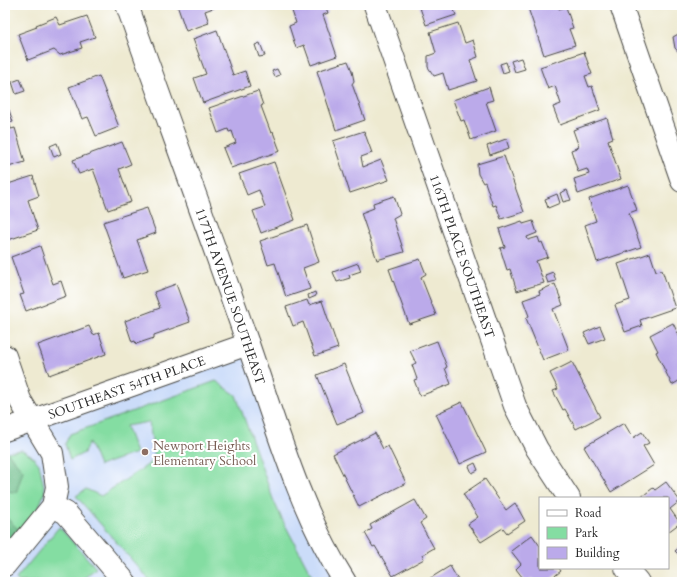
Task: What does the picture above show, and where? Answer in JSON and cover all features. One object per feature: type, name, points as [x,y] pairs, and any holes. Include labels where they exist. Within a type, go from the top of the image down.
[{"type":"street","name":"117TH AVENUE SOUTHEAST","points":[[127,5],[293,474],[314,525],[345,582]]},
{"type":"street","name":"116TH PLACE SOUTHEAST","points":[[375,5],[515,406],[537,448],[568,497]]},
{"type":"street","points":[[621,5],[682,181]]},
{"type":"street","name":"SOUTHEAST 54TH PLACE","points":[[5,430],[248,344]]},
{"type":"street","points":[[5,356],[20,400],[52,453],[57,488],[53,506],[5,565]]},
{"type":"street","points":[[53,506],[66,513],[125,582]]},
{"type":"street","points":[[627,569],[638,582]]},
{"type":"shaded area","name":"Newport Heights Elementary School","points":[[248,344],[345,582],[5,582],[5,430]]},
{"type":"green space","points":[[216,381],[236,395],[273,499],[315,582],[151,582],[76,496],[86,489],[101,496],[155,460],[149,422],[126,426],[136,453],[99,466],[89,442],[84,453],[70,460],[65,444],[70,434]]},
{"type":"green space","points":[[22,450],[31,455],[39,464],[45,491],[38,510],[5,544],[5,452]]},
{"type":"green space","points":[[7,452],[23,471],[16,493],[5,490],[5,453]]},
{"type":"green space","points":[[5,516],[19,530],[5,544]]},
{"type":"green space","points":[[59,527],[96,568],[80,582],[19,582],[16,579]]},
{"type":"building","points":[[177,5],[215,5],[216,7],[205,11],[209,23],[186,31]]},
{"type":"building","points":[[290,5],[325,5],[328,13],[323,15],[337,56],[311,65],[304,45],[296,48],[289,26],[296,23]]},
{"type":"building","points":[[419,5],[452,5],[456,15],[426,25]]},
{"type":"building","points":[[527,5],[558,5],[559,9],[566,7],[573,28],[569,29],[575,45],[544,55]]},
{"type":"building","points":[[87,16],[95,37],[80,42],[82,48],[60,55],[54,50],[28,60],[18,34],[37,27],[36,25],[56,17],[60,25]]},
{"type":"building","points":[[458,23],[465,43],[473,40],[478,57],[470,60],[477,81],[448,90],[443,73],[434,76],[428,67],[428,56],[436,53],[430,32]]},
{"type":"building","points":[[217,30],[233,75],[245,71],[250,86],[203,103],[194,78],[206,74],[193,39]]},
{"type":"building","points":[[682,32],[682,56],[675,48],[673,37]]},
{"type":"building","points":[[260,43],[265,56],[259,57],[255,45]]},
{"type":"building","points":[[584,52],[592,74],[585,76],[589,87],[592,86],[600,110],[560,125],[553,107],[561,104],[555,86],[548,89],[540,67]]},
{"type":"building","points":[[521,58],[525,69],[515,72],[511,61]]},
{"type":"building","points":[[348,61],[354,81],[352,84],[365,120],[336,130],[317,71]]},
{"type":"building","points":[[506,62],[509,71],[503,73],[500,64]]},
{"type":"building","points":[[277,69],[280,75],[275,77],[272,71]]},
{"type":"building","points":[[99,76],[119,127],[96,136],[88,117],[82,119],[69,87]]},
{"type":"building","points":[[20,79],[25,91],[16,94],[12,82]]},
{"type":"building","points":[[489,87],[493,100],[486,102],[496,131],[471,140],[464,120],[461,121],[453,100]]},
{"type":"building","points":[[258,91],[263,105],[261,106],[271,133],[273,132],[280,151],[231,168],[223,148],[236,143],[232,131],[229,132],[228,129],[218,133],[209,108]]},
{"type":"building","points":[[9,110],[13,122],[9,123],[11,129],[15,128],[25,162],[5,168],[5,111]]},
{"type":"building","points":[[607,118],[613,138],[608,140],[621,179],[578,194],[574,179],[589,174],[587,169],[578,172],[571,150],[579,147],[573,130]]},
{"type":"building","points":[[364,131],[372,153],[361,157],[363,167],[381,160],[389,180],[350,193],[333,141]]},
{"type":"building","points":[[506,139],[509,148],[490,155],[487,146]]},
{"type":"building","points":[[122,142],[131,164],[119,169],[131,202],[108,210],[93,169],[79,174],[73,160]]},
{"type":"building","points":[[57,143],[61,154],[54,157],[50,146]]},
{"type":"building","points":[[504,156],[524,212],[501,219],[496,205],[493,206],[485,182],[483,183],[478,174],[477,164]]},
{"type":"building","points":[[274,162],[295,220],[261,233],[253,211],[265,207],[259,190],[247,195],[239,174]]},
{"type":"building","points":[[33,176],[39,196],[28,200],[38,230],[5,241],[5,185]]},
{"type":"building","points":[[628,185],[637,210],[629,213],[641,247],[597,262],[585,225],[596,221],[589,199]]},
{"type":"building","points":[[567,190],[571,200],[563,202],[560,193]]},
{"type":"building","points":[[557,194],[560,203],[548,208],[545,199]]},
{"type":"building","points":[[394,196],[400,214],[393,218],[404,252],[377,260],[361,213],[374,208],[373,203]]},
{"type":"building","points":[[147,208],[156,233],[137,240],[148,270],[123,278],[103,222]]},
{"type":"building","points":[[522,221],[523,224],[533,221],[537,233],[527,237],[528,240],[538,237],[540,243],[542,242],[548,257],[536,261],[544,283],[517,291],[510,269],[507,270],[500,248],[505,247],[499,229]]},
{"type":"building","points":[[307,225],[319,262],[303,268],[310,289],[286,297],[275,263],[268,265],[260,241]]},
{"type":"building","points":[[40,246],[53,284],[61,281],[66,296],[26,311],[20,295],[24,294],[11,257]]},
{"type":"building","points":[[650,253],[656,271],[662,270],[675,308],[640,320],[642,326],[625,332],[615,305],[630,300],[618,264]]},
{"type":"building","points":[[420,259],[426,274],[421,277],[436,315],[409,324],[389,269]]},
{"type":"building","points":[[358,263],[361,271],[349,275],[350,278],[337,282],[333,272]]},
{"type":"building","points":[[553,272],[556,281],[548,283],[545,275]]},
{"type":"building","points":[[176,284],[190,322],[154,335],[154,338],[136,344],[135,341],[132,342],[125,321],[160,308],[154,292]]},
{"type":"building","points":[[555,284],[563,305],[553,309],[569,350],[543,360],[526,318],[529,316],[523,300],[540,294],[539,291]]},
{"type":"building","points":[[315,292],[316,296],[309,299],[308,295]]},
{"type":"building","points":[[307,300],[309,305],[322,301],[338,348],[315,356],[303,322],[293,326],[286,307]]},
{"type":"building","points":[[673,323],[681,340],[682,339],[682,379],[672,385],[656,352],[658,351],[650,335]]},
{"type":"building","points":[[89,326],[93,335],[99,333],[106,354],[49,375],[38,345]]},
{"type":"building","points":[[600,326],[605,338],[589,344],[584,333]]},
{"type":"building","points":[[437,341],[447,367],[445,368],[451,384],[420,396],[414,380],[417,379],[412,365],[416,363],[410,351]]},
{"type":"building","points":[[572,362],[600,417],[576,429],[565,409],[563,410],[553,391],[558,389],[550,373]]},
{"type":"building","points":[[344,364],[364,413],[337,424],[317,375]]},
{"type":"building","points":[[462,402],[486,452],[460,464],[436,414]]},
{"type":"building","points":[[624,423],[633,438],[642,432],[649,443],[643,446],[654,465],[611,492],[584,447]]},
{"type":"building","points":[[375,433],[383,449],[388,446],[406,483],[359,507],[333,454]]},
{"type":"building","points":[[475,463],[478,470],[472,473],[469,466]]},
{"type":"building","points":[[485,479],[506,510],[515,503],[525,521],[507,533],[503,528],[481,542],[468,524],[478,517],[463,494]]},
{"type":"building","points":[[666,482],[680,501],[670,509],[680,523],[669,531],[669,497],[641,497],[653,488],[655,490]]},
{"type":"building","points":[[415,500],[426,519],[420,523],[434,548],[422,555],[424,559],[393,576],[375,546],[373,547],[365,533],[372,529],[370,525]]},
{"type":"building","points":[[532,535],[539,545],[539,569],[560,569],[561,571],[547,582],[535,582],[532,578],[526,582],[516,569],[521,564],[511,551]]},
{"type":"building","points":[[682,545],[682,558],[675,551]]},
{"type":"building","points":[[450,566],[459,582],[424,582]]},
{"type":"place","name":"Newport Heights Elementary School","points":[[145,452]]}]
